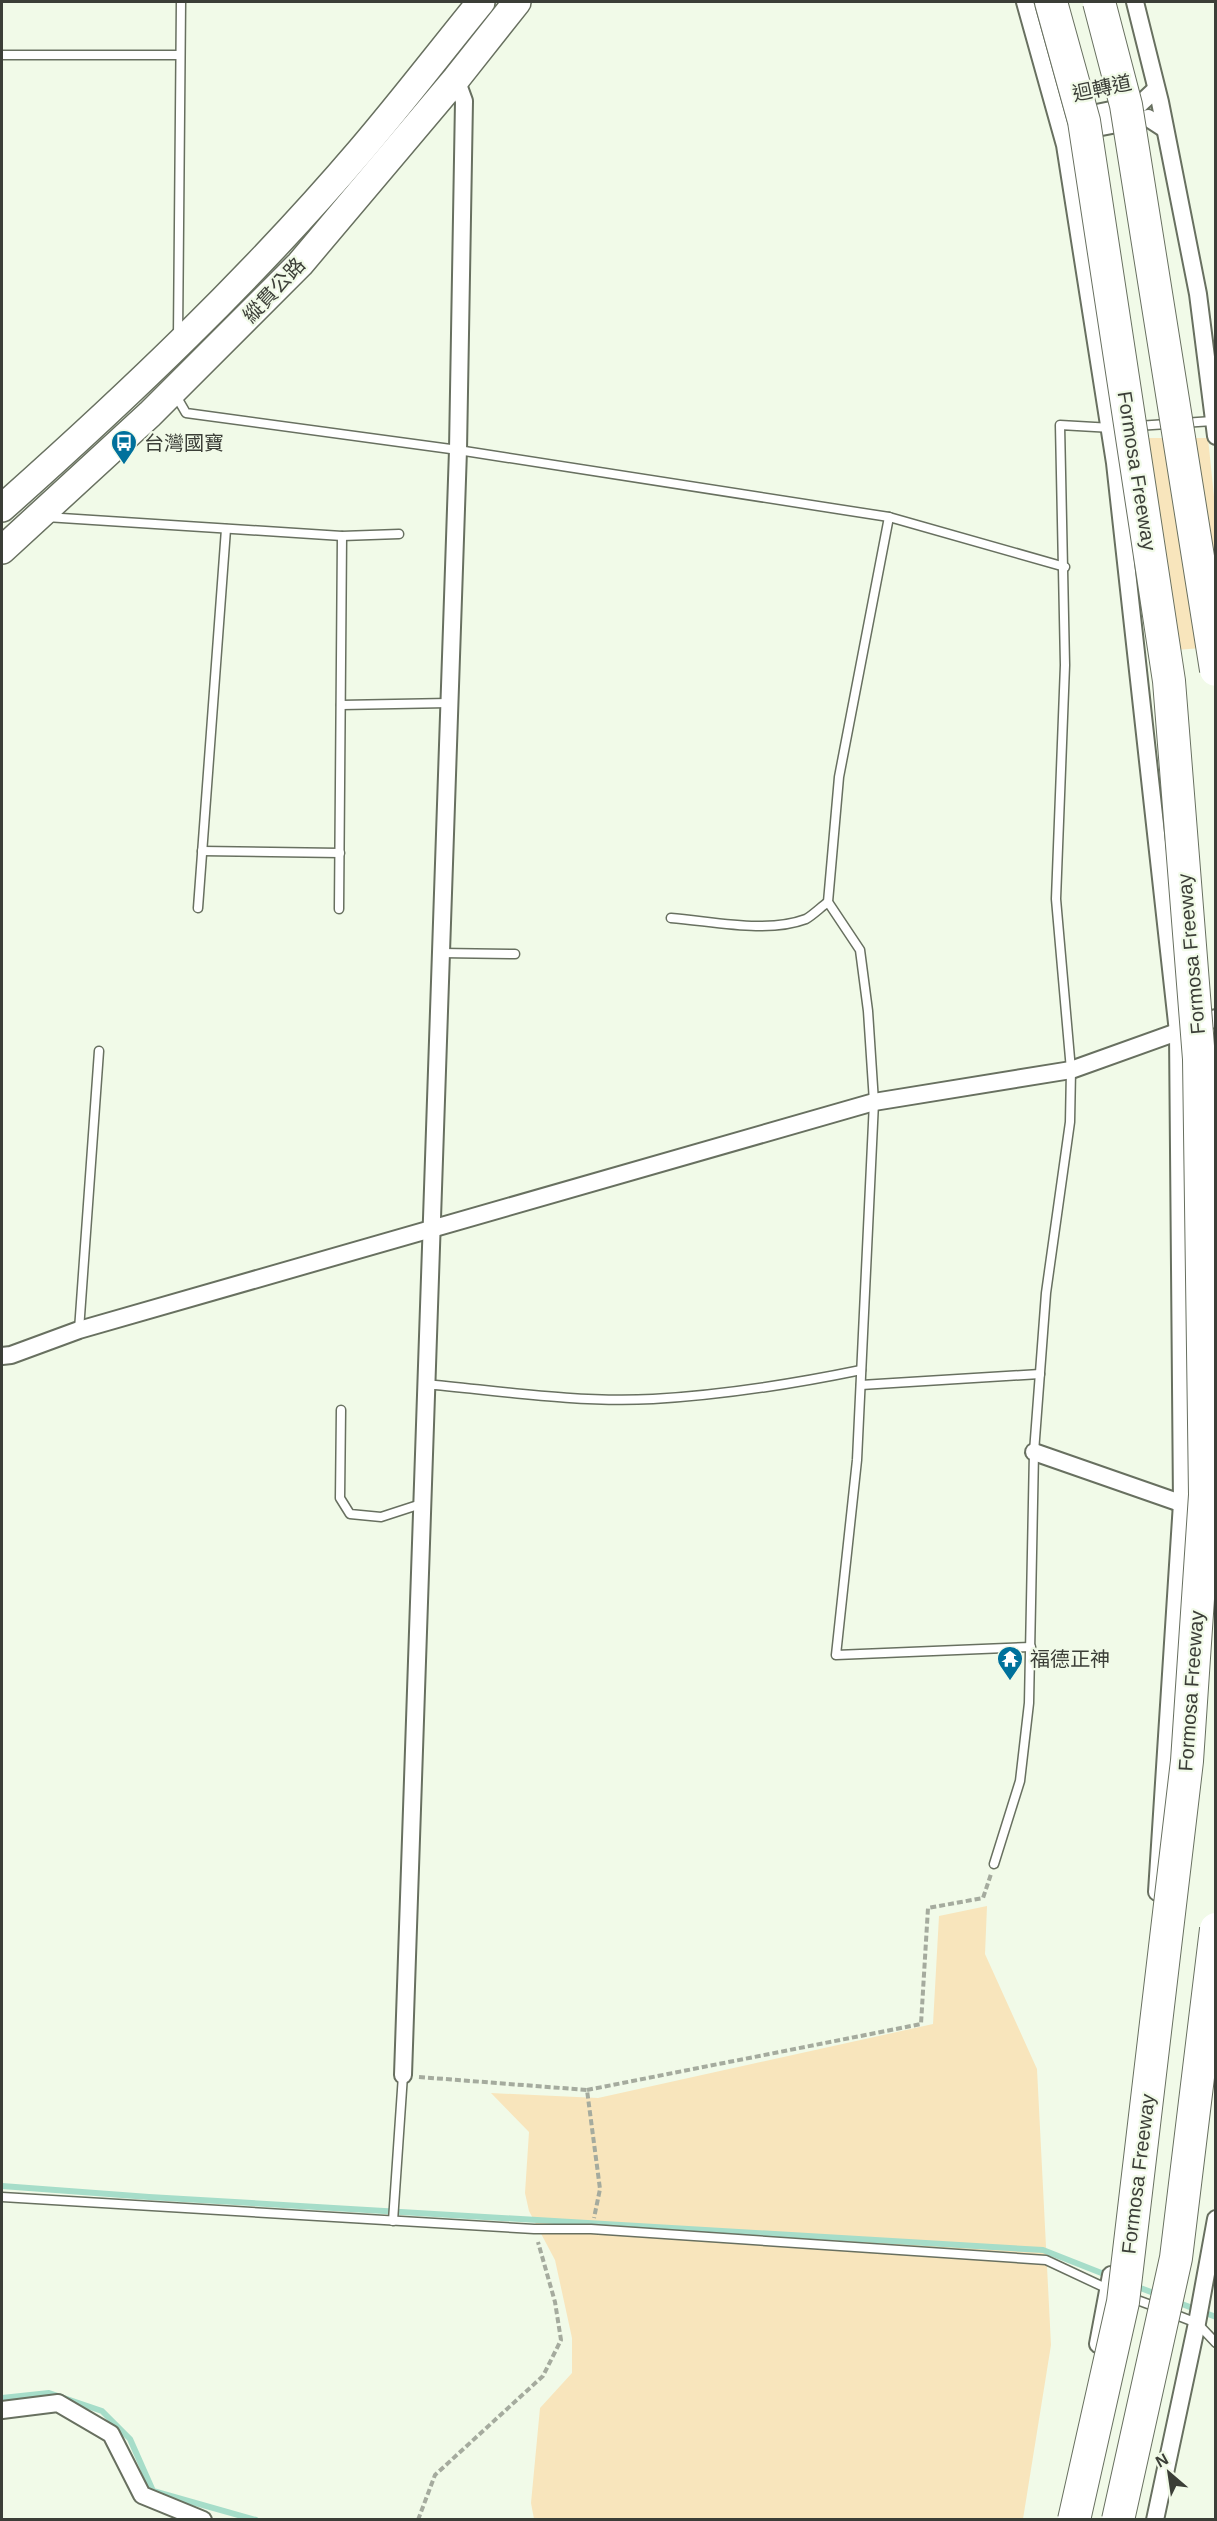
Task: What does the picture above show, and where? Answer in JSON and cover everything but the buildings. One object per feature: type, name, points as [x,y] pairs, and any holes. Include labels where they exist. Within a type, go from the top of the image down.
[{"type":"highway","name":"Formosa Freeway","points":[[1051,2],[1084,121],[1169,681],[1199,1059],[1204,1495],[1187,1761],[1123,2302],[1074,2520]]},
{"type":"highway","points":[[1099,2],[1126,105],[1215,670]]},
{"type":"highway","points":[[1118,2520],[1176,2258],[1215,1929]]},
{"type":"main road","name":"縱貫公路","points":[[6,508],[177,352],[361,150],[481,2]]},
{"type":"main road","name":"縱貫公路","points":[[2,550],[173,384],[227,340],[300,264],[456,79],[517,2]]},
{"type":"street","points":[[1025,2],[1065,144],[1109,428],[1178,1032],[1182,1503],[1163,1766],[1155,1936],[1109,2290],[1061,2520]]},
{"type":"street","points":[[1135,2],[1165,129],[1198,294],[1214,429]]},
{"type":"street","points":[[403,2075],[458,450],[464,101],[456,79]]},
{"type":"street","name":"迴轉道","points":[[1055,108],[1071,118],[1140,104],[1156,89]]},
{"type":"street","name":"迴轉道","points":[[1065,144],[1075,132],[1149,118],[1165,129]]},
{"type":"street","points":[[2,1356],[11,1355],[79,1330],[430,1227],[874,1102],[1071,1070],[1215,1018]]},
{"type":"street","points":[[1034,1452],[1215,1515]]},
{"type":"street","points":[[1155,2520],[1197,2323],[1215,2219]]},
{"type":"street","points":[[2,2410],[58,2403],[111,2434],[142,2495],[203,2520]]},
{"type":"lane","points":[[177,352],[181,2]]},
{"type":"lane","points":[[2,55],[180,55]]},
{"type":"lane","points":[[173,384],[186,413],[458,450],[889,517],[1065,567]]},
{"type":"lane","points":[[994,1864],[1020,1781],[1029,1703],[1034,1452],[1046,1293],[1070,1122],[1071,1070],[1056,898],[1065,665],[1065,567],[1060,425],[1214,429]]},
{"type":"lane","points":[[36,516],[342,536],[399,534]]},
{"type":"lane","points":[[889,517],[839,777],[828,902],[860,950],[868,1011],[874,1102],[856,1460],[836,1655],[1031,1647]]},
{"type":"lane","points":[[198,908],[226,529]]},
{"type":"lane","points":[[339,909],[342,536]]},
{"type":"lane","points":[[341,705],[449,703]]},
{"type":"lane","points":[[202,851],[340,853]]},
{"type":"lane","points":[[671,918],[758,925],[774,924],[807,918],[828,902]]},
{"type":"lane","points":[[440,953],[515,954]]},
{"type":"lane","points":[[79,1330],[99,1052]]},
{"type":"lane","points":[[425,1384],[572,1398],[653,1399],[787,1386],[861,1370]]},
{"type":"lane","points":[[861,1385],[1040,1374]]},
{"type":"lane","points":[[341,1410],[340,1498],[350,1514],[381,1517],[421,1504]]},
{"type":"lane","points":[[393,2220],[403,2075]]},
{"type":"lane","points":[[2,2197],[534,2229],[591,2229],[1046,2260],[1109,2290],[1197,2323],[1215,2343]]},
{"type":"path","points":[[403,2075],[587,2090],[921,2024],[928,1908],[983,1898],[994,1864]]},
{"type":"path","points":[[587,2090],[600,2189],[595,2214]]},
{"type":"path","points":[[418,2520],[435,2475],[543,2376],[561,2340],[555,2302],[534,2229]]},
{"type":"shaded area","points":[[1119,438],[1208,438],[1216,516],[1215,647],[1149,652]]},
{"type":"shaded area","points":[[987,1906],[985,1954],[1037,2069],[1051,2345],[1023,2519],[534,2519],[531,2503],[540,2408],[572,2373],[572,2338],[555,2260],[529,2211],[525,2193],[529,2132],[491,2093],[598,2098],[933,2024],[939,1916]]},
{"type":"waterway","points":[[2,2186],[149,2197],[1043,2250],[1109,2276]]},
{"type":"waterway","points":[[1135,2286],[1159,2295]]},
{"type":"waterway","points":[[1174,2301],[1216,2317]]},
{"type":"waterway","points":[[2,2398],[49,2393],[102,2411],[130,2439],[153,2491],[256,2520]]},
{"type":"place","name":"台灣國寶","points":[[124,466]]},
{"type":"place","name":"福德正神","points":[[1010,1682]]}]
